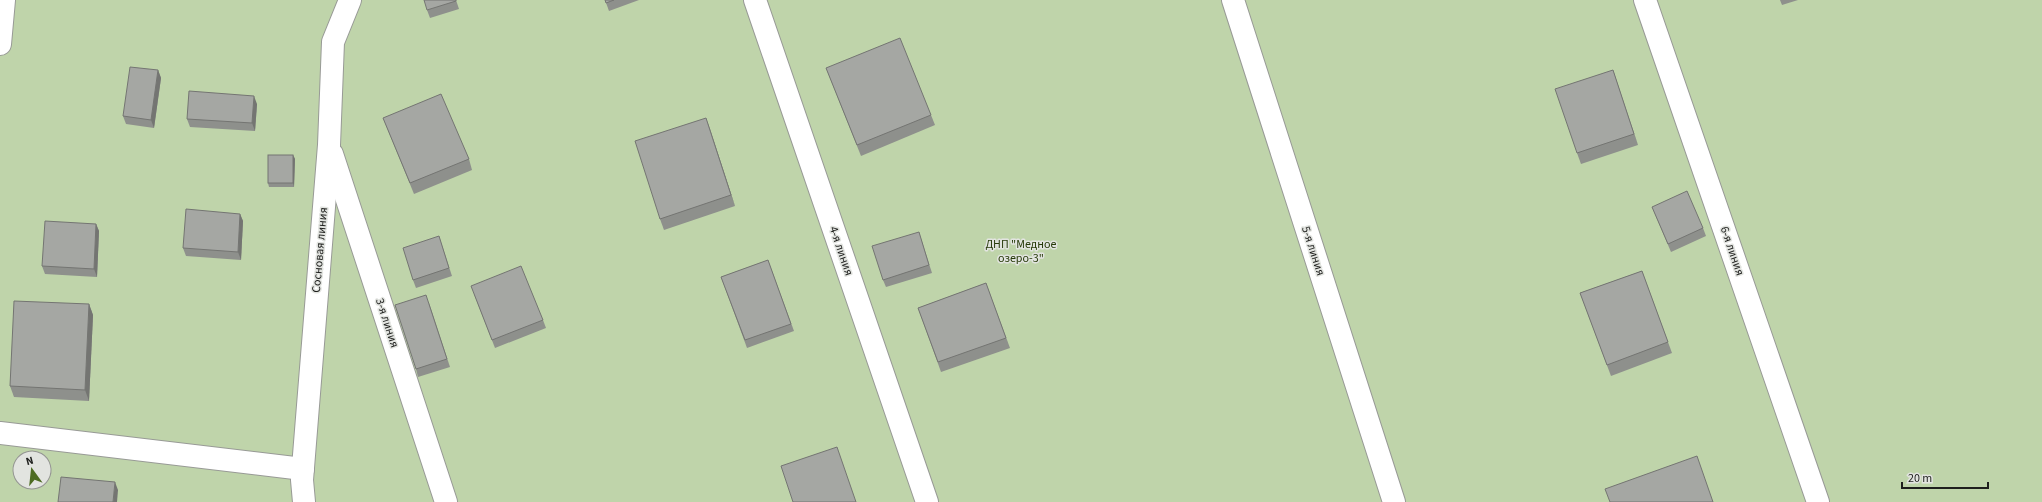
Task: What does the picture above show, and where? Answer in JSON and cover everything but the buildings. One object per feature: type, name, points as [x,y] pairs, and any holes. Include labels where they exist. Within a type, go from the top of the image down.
[{"type":"street","points":[[0,44],[4,0]]},
{"type":"street","name":"Сосновая линия","points":[[304,502],[303,469],[329,145],[333,42],[350,0]]},
{"type":"street","name":"4-я линия","points":[[755,0],[927,502]]},
{"type":"street","name":"5-я линия","points":[[1233,0],[1394,502]]},
{"type":"street","name":"6-я линия","points":[[1645,0],[1818,502]]},
{"type":"street","name":"3-я линия","points":[[329,145],[446,502]]},
{"type":"street","points":[[0,433],[303,469]]},
{"type":"green space","name":"ДНП \"Медное озеро-3\"","points":[[0,0],[2042,0],[2042,502],[0,502]]}]
